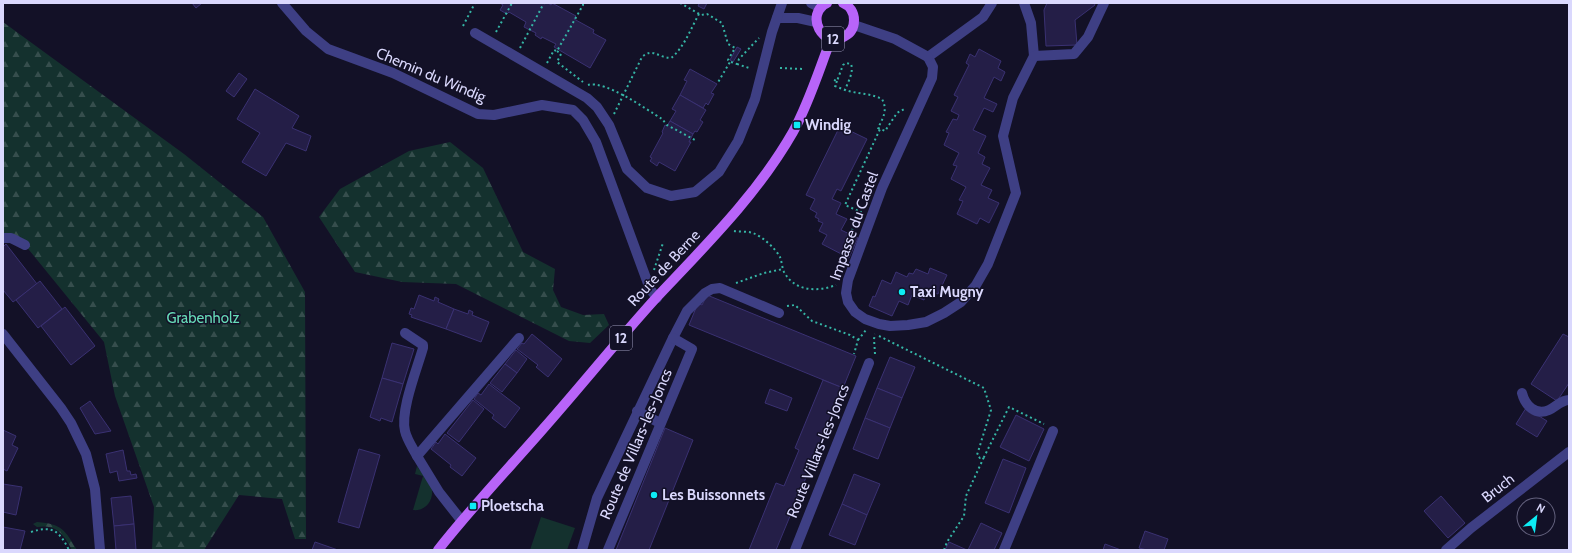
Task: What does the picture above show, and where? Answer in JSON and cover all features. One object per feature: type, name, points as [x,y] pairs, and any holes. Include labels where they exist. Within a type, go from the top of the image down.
[{"type":"main road","name":"12","points":[[820,5],[816,22],[821,33],[831,39],[837,39],[848,35],[854,25],[853,14],[843,3]]},
{"type":"main road","name":"Route de Berne","points":[[438,550],[461,520],[748,197],[770,168],[796,125],[811,94],[831,39]]},
{"type":"street","name":"Chemin du Windig","points":[[282,3],[306,31],[328,49],[393,73],[478,114],[494,115],[542,105],[573,110],[583,120],[596,142],[649,286],[657,298]]},
{"type":"street","points":[[475,32],[587,98],[597,107],[608,125],[627,169],[647,188],[671,196],[695,192],[719,172],[738,141],[755,99],[782,3]]},
{"type":"street","points":[[854,25],[895,38],[928,57],[983,17],[992,3]]},
{"type":"street","points":[[1024,3],[1031,23],[1034,56],[1074,54],[1088,37],[1104,3]]},
{"type":"street","points":[[777,18],[798,18],[816,22]]},
{"type":"street","name":"Impasse du Castel","points":[[928,57],[933,67],[932,78],[887,176],[848,280],[846,293],[848,302],[855,312],[879,324],[890,326],[926,322],[944,314],[961,302],[976,285],[988,264],[1016,193],[1003,136],[1012,98],[1034,56]]},
{"type":"street","points":[[3,238],[11,238],[25,245]]},
{"type":"street","points":[[582,550],[597,498],[637,410],[687,311],[705,293],[712,289],[720,288],[779,313]]},
{"type":"street","points":[[405,333],[423,346],[423,348],[404,418],[405,430],[410,443],[439,492],[461,520]]},
{"type":"street","points":[[3,334],[61,408],[71,423],[83,448],[91,471],[95,489],[100,550]]},
{"type":"street","points":[[418,456],[519,338]]},
{"type":"street","name":"Route de Villars-les-Joncs","points":[[608,550],[692,349],[673,338]]},
{"type":"street","name":"Route Villars-les-Joncs","points":[[795,550],[872,362]]},
{"type":"street","points":[[1522,393],[1524,401],[1528,406],[1537,411],[1547,411],[1561,402],[1569,400]]},
{"type":"street","points":[[637,410],[660,423]]},
{"type":"street","points":[[1004,550],[1053,431]]},
{"type":"street","name":"Bruch","points":[[1446,550],[1471,528],[1569,452]]},
{"type":"path","points":[[463,26],[475,3]]},
{"type":"path","points":[[491,42],[512,3]]},
{"type":"path","points":[[515,56],[544,3]]},
{"type":"path","points":[[542,72],[554,50],[557,51],[583,3]]},
{"type":"path","points":[[680,3],[699,14],[707,14],[722,22],[728,44],[735,48],[728,60],[730,62],[718,84]]},
{"type":"path","points":[[608,125],[642,57],[646,53],[651,52],[666,58],[671,58],[676,55],[699,14]]},
{"type":"path","points":[[737,64],[739,59],[759,37]]},
{"type":"path","points":[[557,51],[561,54],[556,62],[592,88],[587,98]]},
{"type":"path","points":[[730,62],[749,68]]},
{"type":"path","points":[[845,90],[852,67],[851,64],[846,62],[843,65],[835,86],[845,90],[852,92],[868,94],[882,99],[886,108],[878,128],[880,129],[845,205],[861,212],[852,232],[864,238]]},
{"type":"path","points":[[780,68],[803,69]]},
{"type":"path","points":[[588,85],[601,85],[615,91],[662,119],[667,125],[695,140]]},
{"type":"path","points":[[880,129],[885,131],[898,114],[908,107],[910,108]]},
{"type":"path","points":[[734,232],[752,233],[765,241],[775,250],[780,258],[783,269],[790,279],[808,289],[816,290],[827,288],[848,280]]},
{"type":"path","points":[[649,286],[663,242]]},
{"type":"path","points":[[720,288],[764,273],[783,269]]},
{"type":"path","points":[[779,313],[783,307],[795,305],[812,321],[850,335],[858,340]]},
{"type":"path","points":[[872,362],[874,339],[879,324]]},
{"type":"path","points":[[854,354],[858,340],[866,330],[984,388],[991,410],[977,455],[980,458],[984,457]]},
{"type":"path","points":[[944,550],[947,542],[964,516],[966,496],[1009,407],[1052,428],[1053,431]]},
{"type":"path","points":[[31,532],[42,528],[52,530],[60,535],[69,550]]},
{"type":"green space","name":"Grabenholz","points":[[3,22],[184,154],[263,217],[305,292],[306,539],[295,539],[282,499],[239,495],[204,550],[152,550],[154,507],[115,396],[104,342],[25,245],[3,238]]},
{"type":"green space","points":[[450,142],[483,168],[523,252],[555,269],[553,290],[561,307],[583,315],[604,314],[609,325],[590,343],[569,341],[456,284],[402,282],[355,272],[319,217],[340,189],[409,151]]},
{"type":"green space","points":[[417,466],[429,481],[432,496],[427,505],[423,508],[413,510],[423,476],[415,474]]},
{"type":"green space","points":[[541,517],[575,528],[567,550],[530,550]]},
{"type":"green space","points":[[37,522],[52,524],[62,529],[77,550],[72,550],[66,539],[59,531],[44,526],[37,527],[33,524]]},
{"type":"building","points":[[192,3],[202,3],[196,8]]},
{"type":"building","points":[[500,3],[548,3],[551,5],[552,3],[576,16],[574,19],[594,30],[593,33],[606,40],[590,68],[554,47],[556,44],[542,37],[541,39],[535,35],[536,33],[524,27],[526,22],[509,12],[507,14],[500,10],[503,5]]},
{"type":"building","points":[[697,3],[707,3],[704,9],[698,6],[699,4]]},
{"type":"building","points":[[1047,3],[1094,3],[1095,5],[1075,20],[1077,45],[1046,46],[1044,10]]},
{"type":"building","points":[[737,47],[741,49],[733,62],[730,60]]},
{"type":"building","points":[[979,49],[1001,61],[998,68],[1005,72],[1001,81],[994,77],[984,98],[997,104],[993,112],[984,108],[973,130],[986,136],[978,153],[985,157],[982,164],[990,168],[981,185],[992,190],[988,198],[999,203],[989,223],[980,218],[977,224],[957,214],[963,201],[959,200],[966,187],[951,179],[957,166],[953,165],[959,153],[944,145],[949,133],[946,132],[953,119],[957,120],[959,115],[951,111],[958,97],[954,95],[969,65],[966,63],[970,54],[975,57]]},
{"type":"building","points":[[690,69],[717,84],[711,93],[714,94],[708,105],[706,103],[703,108],[680,95],[687,81],[684,80]]},
{"type":"building","points":[[239,73],[247,79],[234,97],[226,91]]},
{"type":"building","points":[[255,89],[299,116],[292,128],[311,136],[306,151],[286,143],[266,176],[242,162],[260,133],[237,119]]},
{"type":"building","points":[[680,95],[706,110],[700,120],[703,122],[697,132],[695,131],[693,134],[670,121],[676,111],[672,109]]},
{"type":"building","points":[[670,121],[693,134],[689,142],[691,142],[675,171],[659,162],[657,166],[650,161],[652,158],[650,157],[663,133],[662,132],[665,125],[667,126]]},
{"type":"building","points":[[840,126],[867,139],[841,191],[837,189],[832,199],[841,203],[836,214],[847,219],[841,230],[858,238],[849,258],[822,244],[827,235],[819,231],[823,223],[818,221],[819,219],[815,217],[817,213],[810,209],[815,199],[806,195]]},
{"type":"building","points":[[6,244],[37,284],[13,302],[3,290],[3,247]]},
{"type":"building","name":"Taxi Mugny","points":[[930,268],[947,275],[938,294],[928,290],[924,300],[912,295],[908,305],[899,301],[892,316],[869,306],[873,296],[875,297],[882,280],[891,284],[896,272],[907,277],[909,273],[913,274],[916,269],[928,274]]},
{"type":"building","points":[[40,281],[62,309],[38,328],[16,300]]},
{"type":"building","points":[[419,295],[434,301],[435,297],[439,299],[438,302],[454,309],[446,329],[411,317],[412,315],[409,314],[411,308],[414,309]]},
{"type":"building","points":[[707,295],[856,356],[843,388],[689,325],[698,303],[702,305]]},
{"type":"building","points":[[65,307],[95,346],[71,365],[41,326]]},
{"type":"building","points":[[454,309],[468,314],[469,310],[473,312],[472,315],[489,322],[481,342],[446,329]]},
{"type":"building","points":[[532,334],[562,359],[548,377],[536,367],[538,365],[517,349],[522,343],[524,344]]},
{"type":"building","points":[[1563,334],[1569,337],[1569,383],[1557,401],[1531,384]]},
{"type":"building","points":[[392,343],[414,349],[403,384],[382,378]]},
{"type":"building","points":[[516,350],[527,359],[517,373],[505,364]]},
{"type":"building","points":[[890,357],[915,367],[902,398],[877,388]]},
{"type":"building","points":[[505,364],[517,373],[502,392],[490,383]]},
{"type":"building","points":[[382,378],[403,384],[392,422],[381,418],[380,421],[370,417]]},
{"type":"building","points":[[823,380],[843,388],[776,550],[749,550],[776,483],[784,486],[799,450],[795,448]]},
{"type":"building","points":[[489,384],[520,408],[505,428],[492,418],[494,415],[474,399],[478,393],[481,395]]},
{"type":"building","points":[[877,388],[902,398],[890,428],[865,418]]},
{"type":"building","points":[[770,389],[792,398],[787,411],[765,403]]},
{"type":"building","points":[[473,400],[484,409],[459,442],[447,433]]},
{"type":"building","points":[[90,401],[111,431],[95,434],[80,408]]},
{"type":"building","points":[[1526,408],[1547,421],[1537,437],[1516,424]]},
{"type":"building","points":[[1016,415],[1044,429],[1029,461],[1000,447]]},
{"type":"building","points":[[865,418],[890,428],[878,459],[853,449]]},
{"type":"building","name":"Les Buissonnets","points":[[665,428],[693,440],[649,550],[616,550]]},
{"type":"building","points":[[3,430],[16,436],[12,445],[18,448],[7,471],[3,469]]},
{"type":"building","points":[[445,434],[476,458],[462,476],[431,449],[436,442],[438,444]]},
{"type":"building","points":[[359,449],[380,455],[359,528],[338,522]]},
{"type":"building","points":[[123,450],[127,471],[130,471],[131,475],[136,474],[137,478],[119,481],[117,471],[110,473],[106,454]]},
{"type":"building","points":[[1003,459],[1026,468],[1009,513],[985,503]]},
{"type":"building","points":[[854,474],[880,484],[867,515],[842,504]]},
{"type":"building","points":[[3,484],[22,487],[16,515],[3,512]]},
{"type":"building","points":[[131,496],[134,524],[114,526],[111,498]]},
{"type":"building","points":[[1441,496],[1465,523],[1448,538],[1424,511]]},
{"type":"building","points":[[842,504],[867,515],[855,545],[829,535]]},
{"type":"building","points":[[981,523],[1002,533],[994,550],[968,550]]},
{"type":"building","points":[[134,524],[136,550],[116,550],[114,526]]},
{"type":"building","points":[[3,527],[25,531],[20,550],[3,550]]},
{"type":"building","points":[[1145,531],[1168,539],[1164,550],[1147,550],[1139,548]]},
{"type":"building","points":[[315,542],[338,550],[312,550]]},
{"type":"building","points":[[949,542],[967,550],[945,550]]},
{"type":"building","points":[[1105,544],[1121,550],[1103,550]]},
{"type":"place","name":"Windig","points":[[797,125]]},
{"type":"place","name":"Taxi Mugny","points":[[902,292]]},
{"type":"place","name":"Les Buissonnets","points":[[654,495]]},
{"type":"place","name":"Ploetscha","points":[[473,506]]}]
